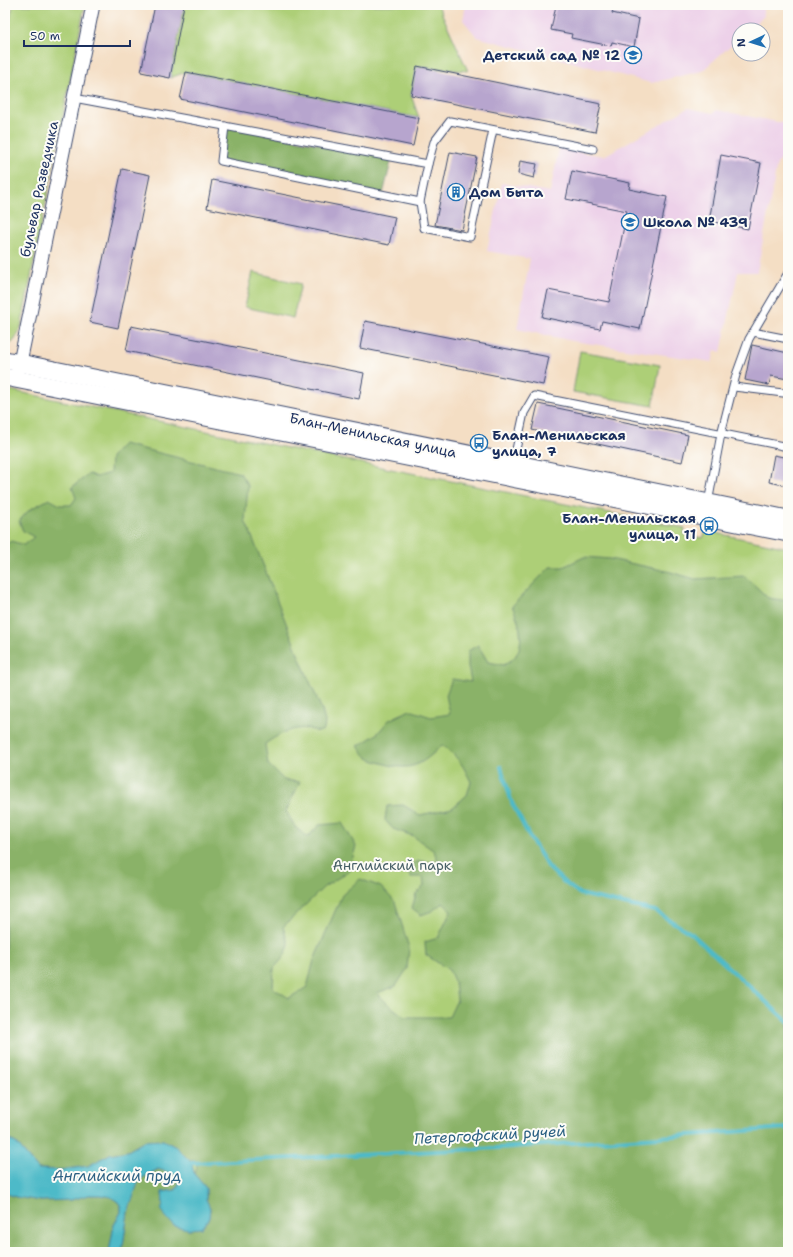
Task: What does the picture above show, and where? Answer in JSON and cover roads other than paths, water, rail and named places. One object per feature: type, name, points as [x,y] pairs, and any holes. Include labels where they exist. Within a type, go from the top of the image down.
[{"type":"street","name":"бульвар Разведчика","points":[[11,370],[74,98],[93,5]]},
{"type":"street","name":"Блан-Менильская улица","points":[[11,370],[707,510],[788,533]]},
{"type":"street","name":"Блан-Менильская улица","points":[[707,510],[788,520]]},
{"type":"lane","points":[[74,98],[428,164]]},
{"type":"lane","points":[[493,130],[470,237],[424,228],[420,202],[428,164],[434,142],[450,122],[493,130],[593,150]]},
{"type":"lane","points":[[225,126],[221,161],[420,202]]},
{"type":"lane","points":[[707,510],[721,434],[736,375],[749,339],[788,273]]},
{"type":"lane","points":[[753,332],[788,339]]},
{"type":"lane","points":[[734,386],[783,393],[788,392]]},
{"type":"lane","points":[[511,470],[524,413],[534,396],[788,447]]},
{"type":"water","name":"Английский пруд","points":[[5,1138],[16,1143],[38,1169],[61,1170],[88,1166],[110,1154],[128,1151],[145,1141],[163,1140],[176,1147],[192,1163],[194,1174],[206,1188],[206,1199],[210,1208],[209,1218],[201,1228],[188,1229],[174,1226],[161,1211],[163,1203],[162,1192],[176,1190],[179,1183],[176,1175],[158,1169],[139,1180],[128,1212],[122,1252],[109,1252],[114,1225],[121,1212],[121,1206],[118,1202],[111,1197],[100,1195],[89,1195],[71,1200],[41,1201],[16,1197],[5,1193]]},
{"type":"waterway","points":[[501,767],[512,803],[529,836],[549,868],[565,883],[580,894],[655,911],[692,934],[788,1022]]},
{"type":"waterway","name":"Петергофский ручей","points":[[192,1163],[498,1148],[788,1128]]},
{"type":"place","name":"Детский сад № 12","points":[[633,55]]},
{"type":"place","name":"Дом Быта","points":[[456,192]]},
{"type":"place","name":"Школа № 439","points":[[630,222]]},
{"type":"place","name":"Блан-Менильская улица, 7","points":[[479,443]]},
{"type":"place","name":"Блан-Менильская улица, 11","points":[[709,526]]},
{"type":"park label","name":"Английский парк","points":[[392,865]]}]
